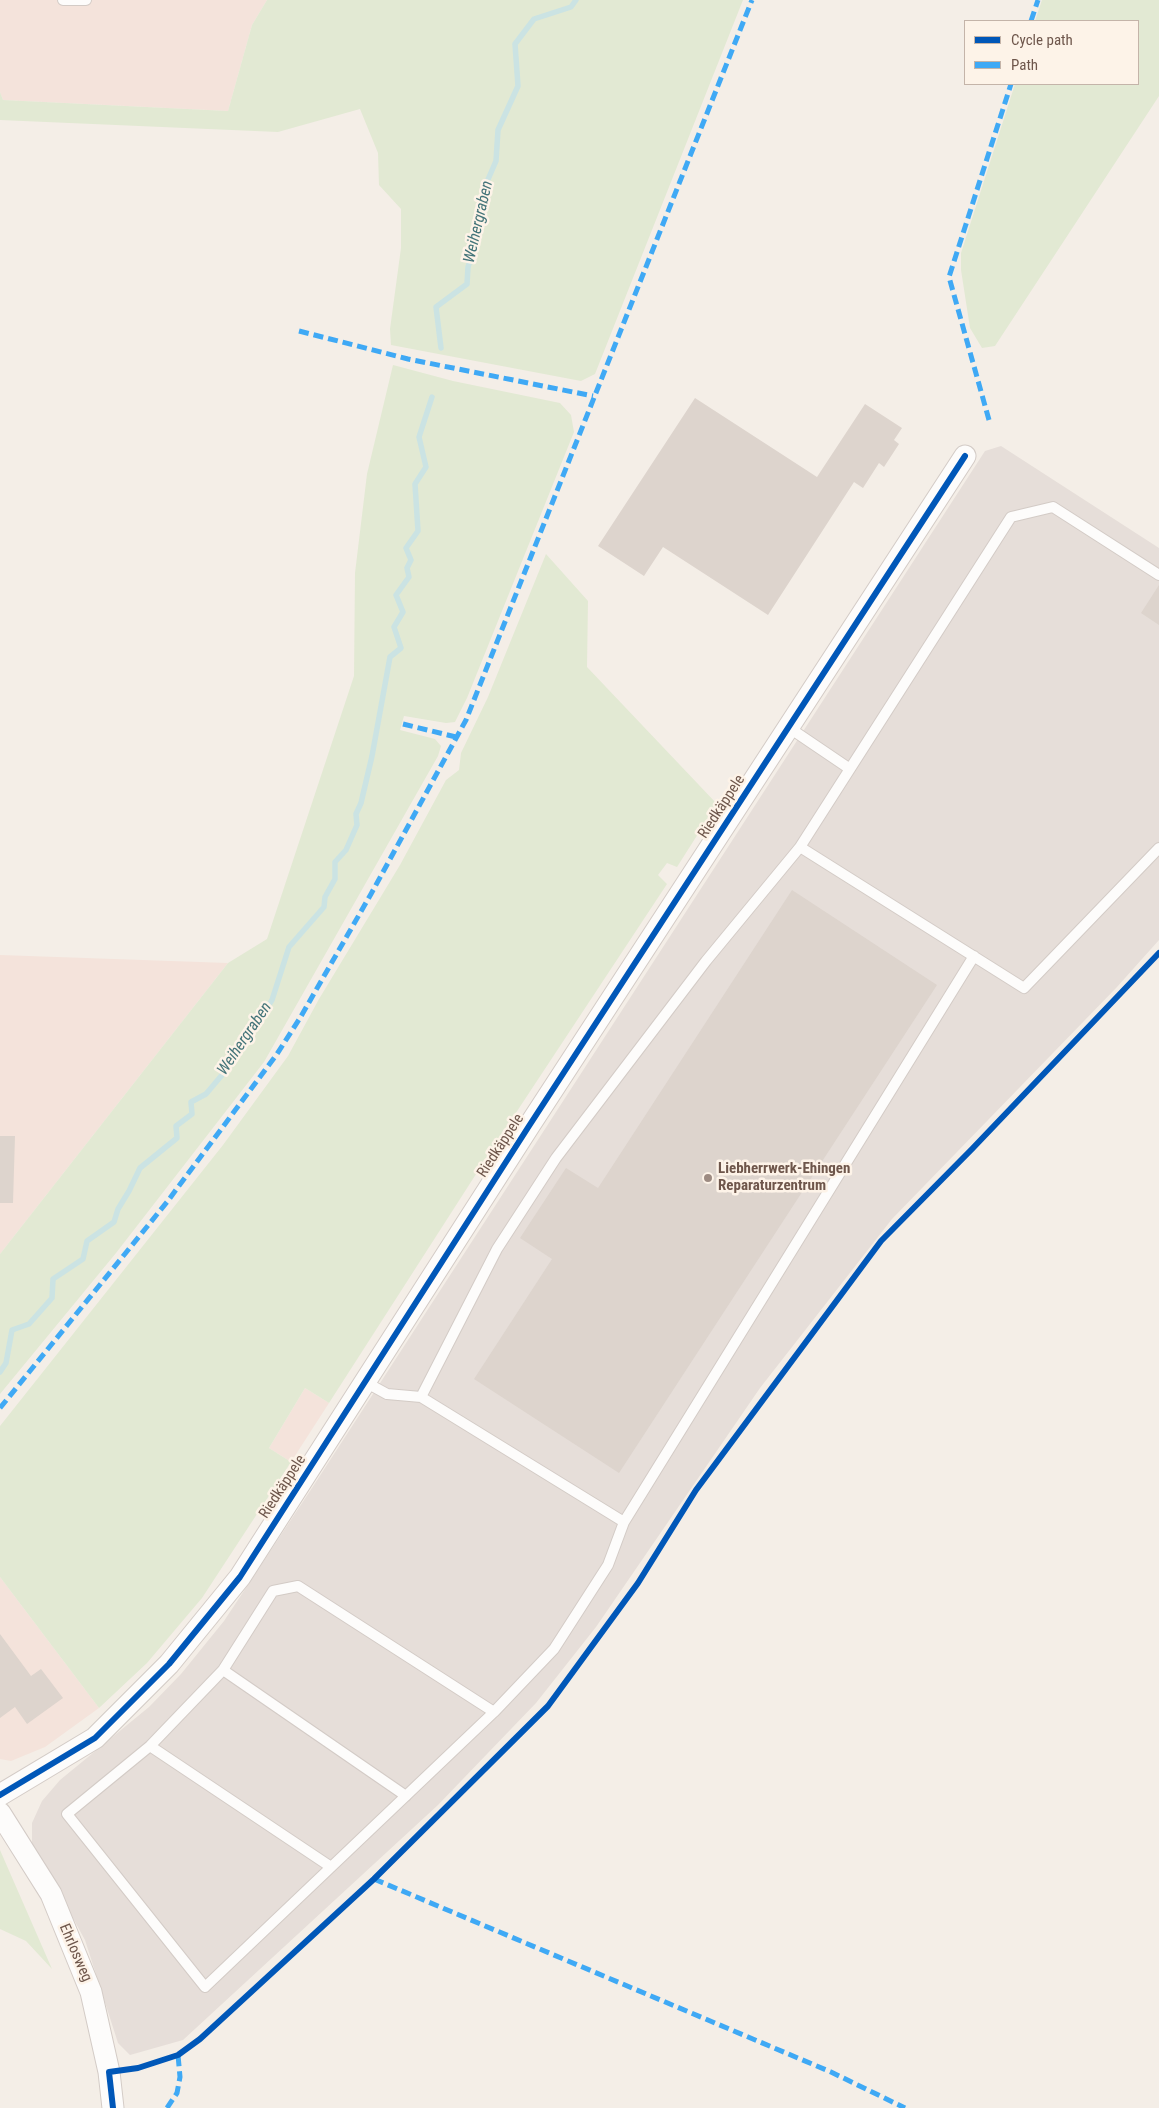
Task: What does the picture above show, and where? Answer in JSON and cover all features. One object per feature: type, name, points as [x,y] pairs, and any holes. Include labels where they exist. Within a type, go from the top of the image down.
[{"type":"street","name":"Riedkäppele","points":[[0,1795],[95,1738],[169,1664],[240,1577],[965,456]]},
{"type":"street","name":"Ehrlosweg","points":[[0,1813],[51,1894],[91,1992],[109,2072],[113,2108]]},
{"type":"lane","points":[[63,0],[86,0]]},
{"type":"lane","points":[[421,1397],[497,1249],[556,1158],[706,961],[800,847],[1011,517],[1053,507],[1159,575]]},
{"type":"lane","points":[[788,727],[850,768]]},
{"type":"lane","points":[[800,847],[1024,988],[1159,848]]},
{"type":"lane","points":[[494,1712],[298,1586],[273,1591],[223,1670],[150,1746],[67,1814],[205,1987],[494,1712],[554,1649],[608,1565],[624,1522],[974,956]]},
{"type":"lane","points":[[366,1382],[387,1394],[421,1397],[624,1522]]},
{"type":"lane","points":[[223,1670],[406,1796]]},
{"type":"lane","points":[[150,1746],[331,1868]]},
{"type":"shaded area","points":[[0,0],[267,0],[252,25],[228,111],[3,100],[0,92]]},
{"type":"shaded area","points":[[1001,446],[1159,548],[1159,940],[1117,987],[892,1219],[760,1388],[596,1627],[536,1703],[438,1805],[183,2040],[130,2055],[118,2043],[85,1940],[32,1844],[32,1823],[42,1801],[60,1780],[149,1707],[181,1674],[224,1621],[985,451]]},
{"type":"shaded area","points":[[0,955],[228,963],[0,1254]]},
{"type":"shaded area","points":[[305,1388],[329,1403],[291,1462],[269,1448]]},
{"type":"shaded area","points":[[0,1577],[99,1708],[45,1747],[11,1761],[0,1759]]},
{"type":"green space","points":[[267,0],[743,0],[595,374],[581,381],[391,345],[390,329],[401,248],[401,209],[379,185],[378,153],[360,109],[278,132],[0,120],[0,92],[3,100],[228,111],[252,25]]},
{"type":"green space","points":[[1042,0],[1159,0],[1159,96],[995,346],[982,348],[970,328],[961,270],[961,253],[1015,85],[1139,85],[1139,20],[1035,20]]},
{"type":"green space","points":[[393,365],[453,381],[560,403],[571,415],[574,432],[467,698],[455,722],[446,723],[404,716],[400,730],[435,739],[441,746],[438,756],[264,1062],[116,1253],[0,1394],[0,1254],[228,963],[267,939],[354,676],[355,573],[367,474]]},
{"type":"green space","points":[[546,554],[588,601],[587,667],[717,804],[677,867],[667,863],[658,875],[667,884],[496,1143],[329,1403],[305,1388],[269,1448],[291,1462],[202,1598],[147,1663],[99,1708],[0,1577],[0,1426],[223,1145],[288,1056],[319,999],[400,865],[446,780],[459,770],[461,753],[488,697]]},
{"type":"green space","points":[[0,1850],[52,1969],[26,1941],[0,1929]]},
{"type":"building","points":[[695,398],[817,477],[865,404],[902,428],[894,440],[899,444],[884,467],[879,463],[863,488],[854,482],[768,615],[663,547],[644,576],[598,546]]},
{"type":"building","points":[[1159,585],[1159,625],[1141,613]]},
{"type":"building","name":"Liebherrwerk-Ehingen Reparaturzentrum","points":[[792,890],[937,985],[619,1473],[474,1379],[552,1259],[520,1238],[566,1168],[598,1188]]},
{"type":"building","points":[[0,1136],[15,1136],[13,1203],[0,1203]]},
{"type":"building","points":[[0,1634],[31,1676],[41,1669],[63,1698],[27,1724],[15,1707],[0,1718]]},
{"type":"waterway","name":"Weihergraben","points":[[441,348],[436,307],[467,284],[468,267],[482,225],[483,191],[496,161],[498,130],[518,86],[515,44],[534,19],[571,7],[576,0]]},
{"type":"waterway","name":"Weihergraben","points":[[0,1372],[6,1363],[12,1330],[29,1324],[52,1298],[53,1279],[83,1259],[87,1241],[114,1222],[118,1209],[140,1168],[177,1138],[176,1126],[192,1114],[191,1102],[206,1094],[227,1069],[272,1000],[289,947],[324,907],[325,897],[335,879],[335,862],[346,850],[357,825],[356,814],[361,803],[372,756],[390,657],[401,648],[394,627],[403,612],[396,595],[409,577],[407,568],[411,560],[406,548],[418,531],[415,484],[426,467],[419,437],[432,397]]},
{"type":"marked path","points":[[0,1408],[167,1202],[277,1054],[300,1018],[371,894],[466,720],[752,0]]},
{"type":"marked path","points":[[1031,20],[1038,0]]},
{"type":"marked path","points":[[989,420],[949,277],[1011,85]]},
{"type":"marked path","points":[[299,331],[408,359],[593,396]]},
{"type":"marked path","points":[[403,724],[456,737]]},
{"type":"marked path","points":[[374,1879],[831,2072],[905,2108]]},
{"type":"marked path","points":[[167,2108],[177,2093],[180,2077],[178,2055]]},
{"type":"cycle path","points":[[0,1795],[95,1738],[169,1664],[240,1577],[529,1126],[965,456]]},
{"type":"cycle path","points":[[113,2108],[109,2072],[138,2068],[178,2055],[200,2039],[374,1879],[548,1706],[638,1583],[696,1490],[881,1241],[972,1149],[1159,953]]},
{"type":"place","name":"Liebherrwerk-Ehingen Reparaturzentrum","points":[[708,1178]]}]
